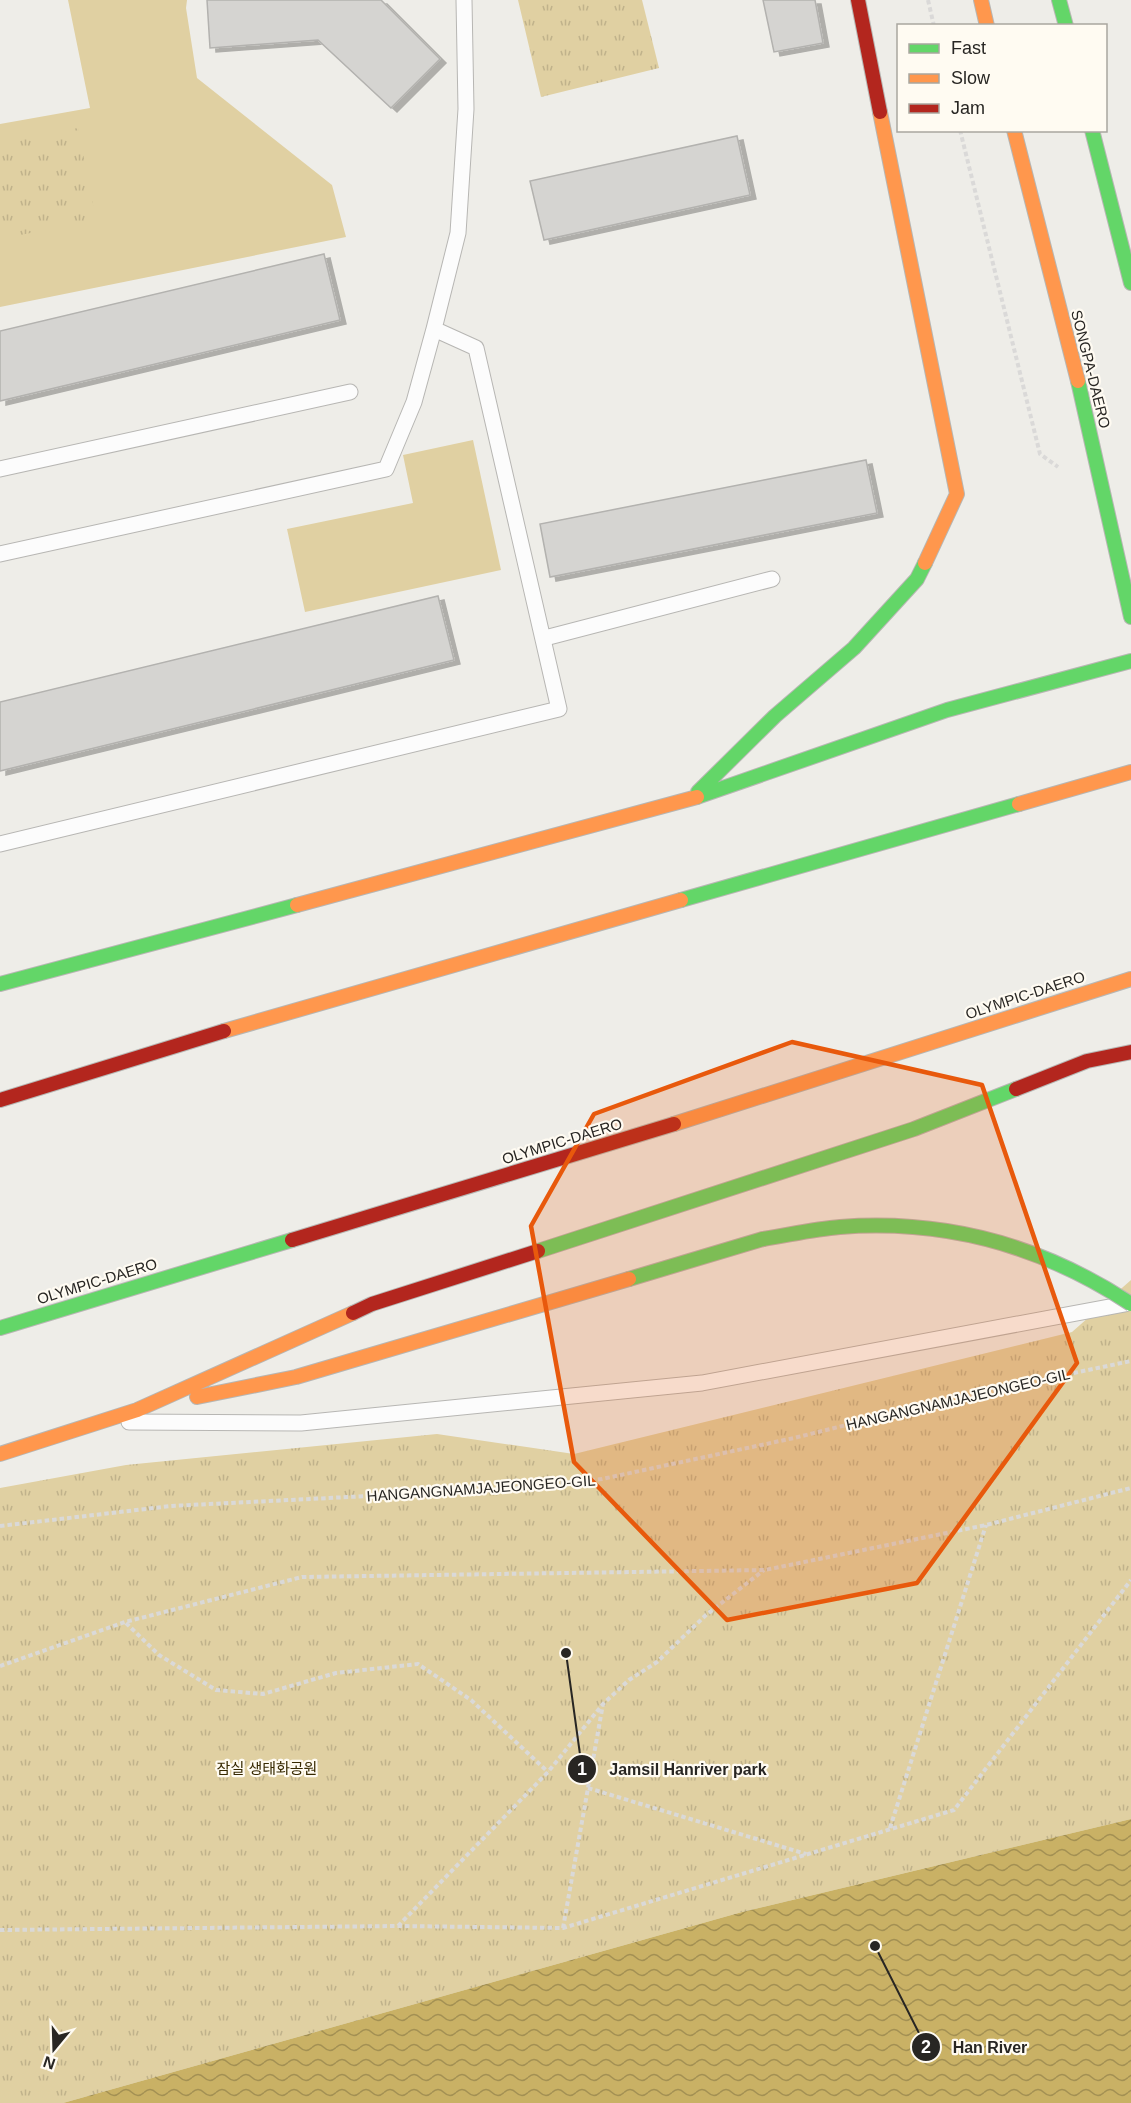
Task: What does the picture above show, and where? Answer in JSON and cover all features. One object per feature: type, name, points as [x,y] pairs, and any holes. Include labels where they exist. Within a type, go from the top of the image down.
[{"type":"main road","points":[[692,799],[775,716],[854,648],[917,579],[957,494],[858,0]]},
{"type":"main road","points":[[981,0],[987,24]]},
{"type":"main road","points":[[1059,0],[1065,24]]},
{"type":"main road","name":"SONGPA-DAERO","points":[[1014,132],[1095,454],[1131,617]]},
{"type":"main road","points":[[1093,132],[1131,284]]},
{"type":"main road","points":[[0,984],[692,799],[947,710],[1131,661]]},
{"type":"main road","points":[[0,1100],[262,1019],[1131,772]]},
{"type":"main road","name":"OLYMPIC-DAERO","points":[[0,1328],[746,1102],[1131,979]]},
{"type":"main road","points":[[0,1454],[137,1410],[372,1304],[914,1129],[1087,1061],[1131,1052]]},
{"type":"main road","points":[[137,1410],[296,1377],[763,1239],[841,1227],[893,1226],[994,1240],[1038,1254],[1080,1272],[1131,1303]]},
{"type":"lane","points":[[0,554],[386,469],[414,402],[458,233],[466,109],[464,0]]},
{"type":"lane","points":[[0,844],[559,709],[476,348],[434,330]]},
{"type":"lane","points":[[0,469],[350,392]]},
{"type":"lane","points":[[544,638],[772,579]]},
{"type":"lane","points":[[105,1422],[301,1423],[702,1383],[1131,1303]]},
{"type":"path","points":[[928,0],[934,24]]},
{"type":"path","points":[[960,132],[1040,454],[1059,467]]},
{"type":"path","name":"HANGANGNAMJAJEONGEO-GIL","points":[[0,1526],[190,1504],[506,1489],[602,1479],[794,1438],[959,1397],[1131,1361]]},
{"type":"path","points":[[0,1666],[125,1622],[302,1577],[765,1570],[986,1525],[1131,1488]]},
{"type":"path","points":[[890,1829],[986,1525]]},
{"type":"path","points":[[398,1926],[548,1772],[603,1704],[629,1680],[657,1662],[706,1615],[765,1570]]},
{"type":"path","points":[[0,1930],[398,1926],[563,1928],[954,1810],[1131,1580]]},
{"type":"path","points":[[125,1622],[159,1655],[216,1690],[263,1694],[336,1673],[418,1664],[471,1700],[548,1772]]},
{"type":"path","points":[[563,1928],[603,1704]]},
{"type":"path","points":[[588,1788],[807,1854]]},
{"type":"highlighted area","points":[[792,1042],[982,1085],[1077,1363],[917,1583],[727,1620],[574,1462],[531,1226],[594,1114]]},
{"type":"green space","points":[[68,0],[187,0],[186,8],[197,78],[332,185],[346,237],[0,307],[0,124],[90,108]]},
{"type":"green space","points":[[518,0],[642,0],[659,68],[541,97]]},
{"type":"green space","points":[[78,128],[96,220],[0,239],[0,143]]},
{"type":"green space","points":[[473,440],[501,570],[305,612],[287,529],[413,503],[403,455]]},
{"type":"green space","name":"잠실 생태화공원","points":[[1131,1280],[1131,1819],[742,1912],[63,2103],[0,2103],[0,1488],[126,1465],[437,1434],[574,1454],[1072,1332]]},
{"type":"water","points":[[1131,1819],[1131,2103],[63,2103],[742,1912]]},
{"type":"building","points":[[207,0],[381,0],[440,59],[391,108],[318,40],[210,48]]},
{"type":"building","points":[[763,0],[815,0],[823,43],[774,52]]},
{"type":"building","points":[[737,136],[750,195],[544,240],[530,181]]},
{"type":"building","points":[[324,254],[340,320],[0,401],[0,331]]},
{"type":"building","points":[[866,460],[877,513],[550,577],[540,524]]},
{"type":"building","points":[[438,596],[454,660],[0,771],[0,702]]},
{"type":"traffic: fast","points":[[1059,0],[1065,24]]},
{"type":"traffic: fast","points":[[1093,132],[1131,283]]},
{"type":"traffic: fast","points":[[1078,381],[1131,617]]},
{"type":"traffic: fast","points":[[698,792],[775,716],[854,648],[917,579],[925,563]]},
{"type":"traffic: fast","points":[[697,797],[947,710],[1131,661]]},
{"type":"traffic: fast","points":[[681,900],[1019,804]]},
{"type":"traffic: fast","points":[[0,984],[297,905]]},
{"type":"traffic: fast","points":[[538,1251],[914,1129],[1016,1089]]},
{"type":"traffic: fast","points":[[763,1239],[840,1227],[918,1228],[955,1233],[992,1241],[1063,1266],[1131,1304]]},
{"type":"traffic: fast","points":[[629,1279],[763,1239]]},
{"type":"traffic: fast","points":[[0,1328],[292,1240]]},
{"type":"traffic: slow","points":[[981,0],[987,24]]},
{"type":"traffic: slow","points":[[880,112],[957,494],[925,563]]},
{"type":"traffic: slow","points":[[1015,132],[1078,381]]},
{"type":"traffic: slow","points":[[1019,804],[1131,772]]},
{"type":"traffic: slow","points":[[297,905],[697,797]]},
{"type":"traffic: slow","points":[[224,1031],[681,900]]},
{"type":"traffic: slow","points":[[674,1124],[1131,979]]},
{"type":"traffic: slow","points":[[197,1397],[296,1377],[629,1279]]},
{"type":"traffic: slow","points":[[0,1454],[137,1410],[353,1313]]},
{"type":"traffic: jam","points":[[858,0],[880,112]]},
{"type":"traffic: jam","points":[[0,1100],[224,1031]]},
{"type":"traffic: jam","points":[[1016,1089],[1087,1061],[1131,1052]]},
{"type":"traffic: jam","points":[[292,1240],[674,1124]]},
{"type":"traffic: jam","points":[[353,1313],[372,1304],[538,1251]]},
{"type":"place","name":"Jamsil Hanriver park","points":[[566,1653]]},
{"type":"place","name":"Han River","points":[[875,1946]]}]
